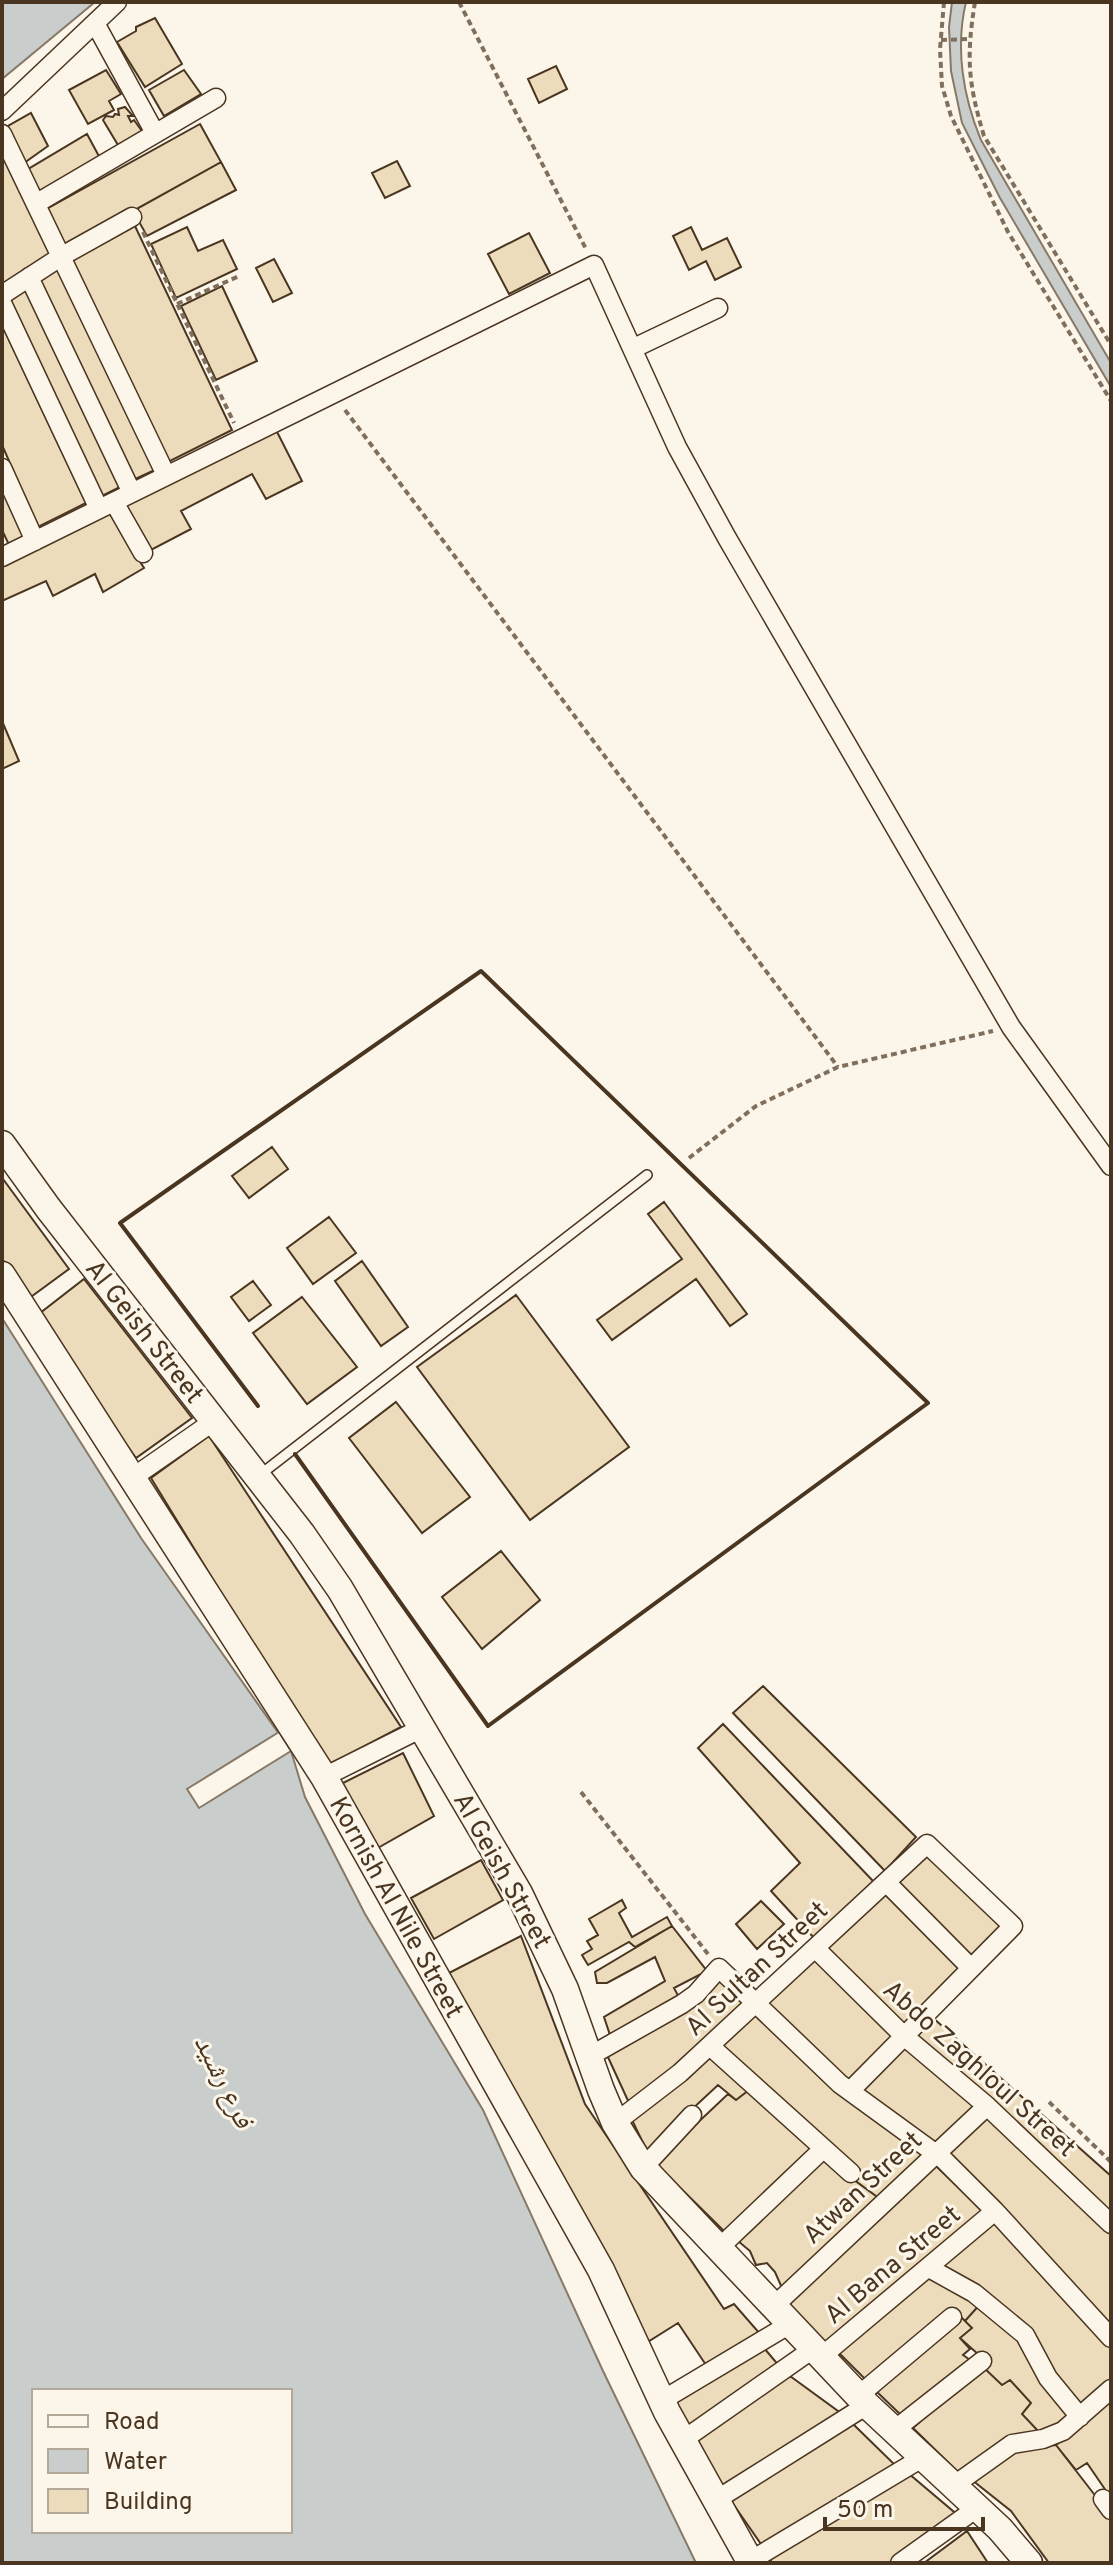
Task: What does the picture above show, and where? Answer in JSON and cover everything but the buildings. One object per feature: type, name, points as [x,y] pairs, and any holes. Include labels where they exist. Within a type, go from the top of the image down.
[{"type":"main road","name":"Al Geish Street","points":[[2,1144],[322,1562],[530,1914],[565,1989],[615,2123],[643,2168],[862,2400],[1000,2529],[1029,2563]]},
{"type":"main road","name":"Kornish Al Nile Street","points":[[2,1275],[324,1777],[601,2270],[661,2401],[750,2562]]},
{"type":"street","points":[[2,111],[117,2]]},
{"type":"street","points":[[95,23],[155,133]]},
{"type":"street","points":[[37,203],[216,98]]},
{"type":"street","points":[[2,134],[166,475]]},
{"type":"street","points":[[2,295],[62,256],[132,217]]},
{"type":"street","points":[[2,557],[594,265],[698,487],[1011,1027],[1111,1166]]},
{"type":"street","points":[[29,277],[132,493]]},
{"type":"street","points":[[2,303],[107,505],[143,553]]},
{"type":"street","points":[[634,348],[718,308]]},
{"type":"street","points":[[2,468],[35,541]]},
{"type":"street","points":[[132,1478],[214,1421]]},
{"type":"street","points":[[324,1777],[422,1728]]},
{"type":"street","name":"Al Sultan Street","points":[[615,2123],[680,2073],[927,1844],[1013,1926],[971,1968]]},
{"type":"street","points":[[850,2091],[971,1968],[886,1882]]},
{"type":"street","name":"Abdo Zaghloul Street","points":[[815,1948],[904,2036],[987,2106],[1111,2224]]},
{"type":"street","points":[[590,2056],[682,2004],[696,1994],[719,1968],[850,2091],[936,2153],[995,2211],[1111,2338]]},
{"type":"street","points":[[710,2046],[851,2173]]},
{"type":"street","name":"Atwan Street","points":[[661,2401],[781,2315],[936,2153],[987,2106]]},
{"type":"street","points":[[643,2168],[692,2115]]},
{"type":"street","points":[[718,2249],[823,2149]]},
{"type":"street","name":"Al Bana Street","points":[[683,2440],[817,2353],[929,2268],[995,2211]]},
{"type":"street","points":[[929,2268],[974,2293],[1025,2335],[1052,2385],[1080,2417]]},
{"type":"street","points":[[716,2500],[862,2400],[952,2317]]},
{"type":"street","points":[[893,2431],[982,2361]]},
{"type":"street","points":[[953,2486],[1003,2449],[1022,2441],[1054,2436],[1111,2389]]},
{"type":"street","points":[[750,2562],[922,2458]]},
{"type":"street","points":[[900,2563],[977,2508]]},
{"type":"lane","points":[[257,1477],[647,1175]]},
{"type":"path","points":[[459,2],[594,265]]},
{"type":"path","points":[[944,2],[942,86],[951,116],[1008,232],[1111,401]]},
{"type":"path","points":[[975,2],[967,39],[968,59],[974,103],[984,136],[1111,345]]},
{"type":"path","points":[[944,40],[967,39]]},
{"type":"path","points":[[132,217],[136,218],[242,439]]},
{"type":"path","points":[[177,304],[239,276]]},
{"type":"path","points":[[333,393],[838,1067]]},
{"type":"path","points":[[689,1158],[756,1106],[838,1067],[1011,1027]]},
{"type":"path","points":[[581,1792],[719,1968]]},
{"type":"path","points":[[1049,2102],[1111,2162]]},
{"type":"water","points":[[2,2],[95,2],[2,79]]},
{"type":"water","points":[[952,2],[966,2],[961,55],[965,90],[981,140],[1111,363],[1111,387],[1000,198],[962,123],[951,71],[949,27]]},
{"type":"water","name":"فرع رشيد","points":[[2,1318],[141,1538],[291,1751],[305,1797],[365,1914],[483,2110],[603,2371],[696,2563],[2,2563]]},
{"type":"pier","points":[[279,1732],[291,1751],[199,1808],[187,1789]]},
{"type":"wall","points":[[258,1406],[120,1223],[481,971],[928,1403],[488,1726],[295,1454]]}]
